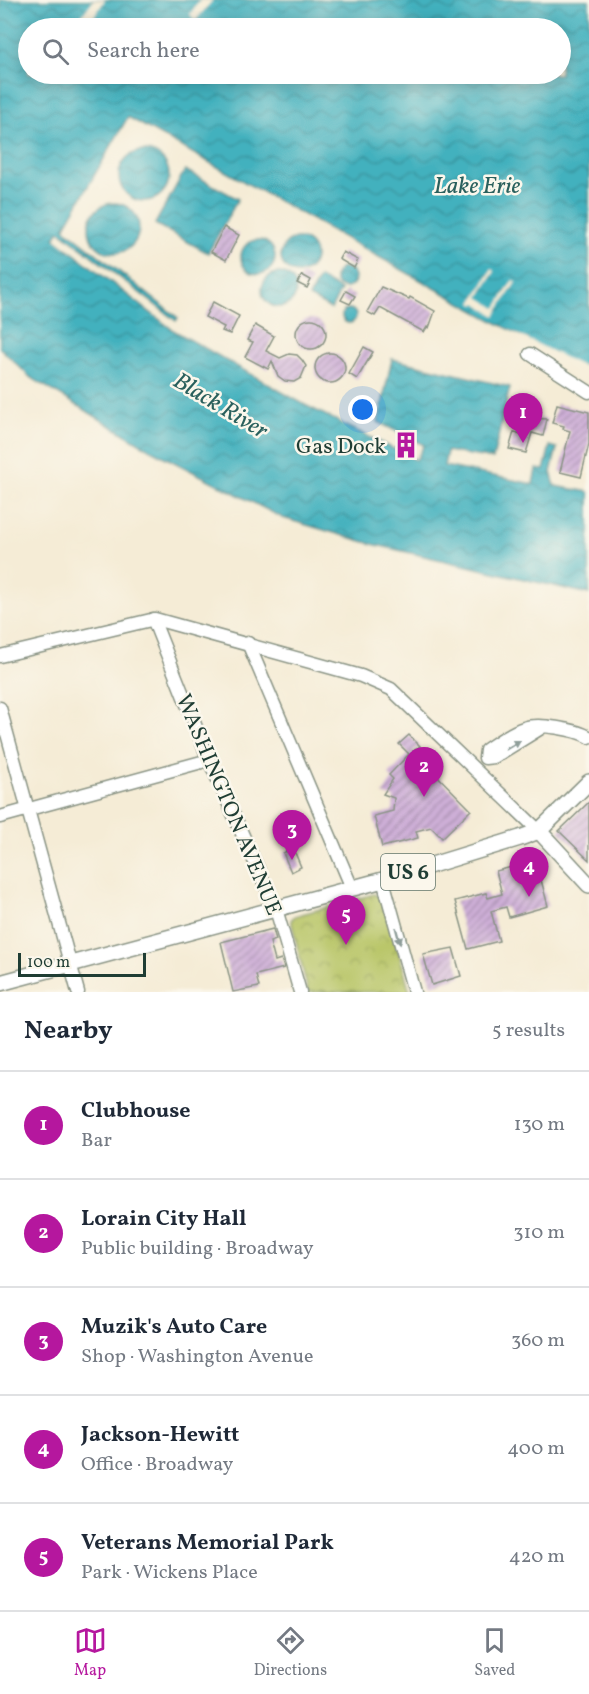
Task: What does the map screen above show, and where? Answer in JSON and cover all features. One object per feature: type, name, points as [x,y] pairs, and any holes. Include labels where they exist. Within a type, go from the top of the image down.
[{"type":"main road","name":"US 6","points":[[0,983],[383,880],[539,831],[589,782]]},
{"type":"main road","points":[[539,831],[589,885]]},
{"type":"street","points":[[530,354],[589,392]]},
{"type":"street","points":[[0,656],[153,619],[248,643],[384,684],[539,831]]},
{"type":"street","name":"WASHINGTON AVENUE","points":[[153,619],[209,760],[276,909],[300,992]]},
{"type":"street","points":[[248,643],[352,888]]},
{"type":"street","points":[[0,708],[78,992]]},
{"type":"street","points":[[474,769],[485,758],[486,750],[521,728],[532,726],[566,729],[589,736]]},
{"type":"street","points":[[0,817],[209,760]]},
{"type":"street","points":[[383,880],[414,992]]},
{"type":"green space","points":[[374,894],[384,900],[410,992],[308,992],[291,920],[295,916]]},
{"type":"water","points":[[0,0],[589,0],[589,361],[582,367],[569,363],[128,117],[64,228],[178,318],[176,321],[60,231],[54,238],[173,330],[305,405],[416,460],[424,445],[378,422],[392,359],[510,387],[493,459],[447,451],[444,466],[533,484],[536,469],[544,470],[550,446],[557,448],[551,472],[555,486],[589,492],[589,594],[372,544],[283,518],[151,450],[30,377],[0,348]]},
{"type":"water","points":[[139,151],[149,151],[162,158],[169,171],[169,181],[162,194],[149,201],[139,201],[130,197],[123,190],[119,181],[119,171],[123,162],[130,155]]},
{"type":"water","points":[[185,170],[238,199],[208,253],[155,224]]},
{"type":"water","points":[[109,203],[119,203],[132,210],[139,223],[139,233],[132,246],[119,253],[109,253],[100,249],[93,242],[89,233],[89,223],[93,214],[100,207]]},
{"type":"water","points":[[298,239],[310,244],[315,256],[310,268],[298,273],[286,268],[281,256],[286,244]]},
{"type":"water","points":[[258,240],[270,245],[275,257],[270,269],[258,274],[246,269],[241,257],[246,245]]},
{"type":"water","points":[[345,268],[352,271],[355,278],[352,285],[345,288],[338,285],[335,278],[338,271]]},
{"type":"water","points":[[279,273],[291,278],[296,290],[291,302],[279,307],[267,302],[262,290],[267,278]]},
{"type":"water","points":[[319,278],[341,290],[331,309],[309,297]]},
{"type":"water","points":[[349,309],[354,311],[356,316],[354,321],[349,323],[344,321],[342,316],[344,311]]},
{"type":"pier","points":[[93,0],[105,0],[93,18],[80,18]]},
{"type":"pier","points":[[200,0],[213,0],[198,18],[193,18],[190,14]]},
{"type":"pier","points":[[492,269],[495,271],[479,297],[496,308],[513,280],[516,282],[495,316],[477,303],[475,305],[472,303]]},
{"type":"pier","points":[[493,322],[582,366],[589,359],[589,365],[582,370],[568,366]]},
{"type":"building","points":[[224,227],[239,235],[226,260],[211,252]]},
{"type":"building","points":[[343,252],[358,260],[354,268],[339,259]]},
{"type":"building","points":[[302,275],[311,280],[307,288],[297,283]]},
{"type":"building","points":[[381,287],[409,299],[410,297],[435,311],[429,328],[427,327],[424,332],[380,308],[375,316],[367,312]]},
{"type":"building","points":[[346,291],[355,296],[350,304],[341,300]]},
{"type":"building","points":[[213,302],[239,316],[230,334],[222,331],[224,327],[205,317]]},
{"type":"building","points":[[311,319],[317,320],[325,328],[325,340],[317,348],[311,349],[305,348],[297,340],[296,334],[297,328],[305,320]]},
{"type":"building","points":[[255,325],[274,336],[266,351],[280,358],[289,354],[297,355],[302,360],[306,366],[301,378],[294,382],[285,381],[278,376],[272,361],[268,369],[245,357],[253,342],[247,340]]},
{"type":"building","points":[[364,347],[373,352],[357,379],[349,374]]},
{"type":"building","points":[[330,353],[341,357],[345,368],[341,379],[330,383],[319,379],[315,368],[319,357]]},
{"type":"building","points":[[557,404],[589,412],[589,444],[581,477],[560,472],[570,431],[563,429],[564,426],[552,423]]},
{"type":"building","points":[[530,418],[547,419],[543,436],[532,433],[526,453],[509,449],[514,432],[521,434],[523,423],[528,424]]},
{"type":"building","name":"Gas Dock","points":[[400,436],[415,444],[411,453],[396,445]]},
{"type":"building","points":[[409,735],[420,746],[413,751],[471,810],[442,838],[431,827],[416,831],[418,838],[382,847],[374,816],[393,811],[394,798],[383,794],[393,779],[389,775],[409,754],[399,744]]},
{"type":"building","points":[[589,802],[589,860],[559,831]]},
{"type":"building","points":[[293,848],[301,867],[291,872],[283,853]]},
{"type":"building","points":[[536,861],[548,906],[509,917],[506,907],[491,911],[499,941],[468,949],[455,901],[486,893],[488,898],[502,894],[496,871]]},
{"type":"building","points":[[273,929],[276,940],[270,942],[275,961],[281,959],[284,968],[256,975],[259,987],[233,992],[221,942]]},
{"type":"building","points":[[453,948],[461,976],[432,985],[423,954]]},
{"type":"place","name":"Clubhouse","points":[[523,443]]},
{"type":"place","name":"Gas Dock","points":[[406,445]]},
{"type":"place","name":"Lorain City Hall","points":[[424,797]]},
{"type":"place","name":"Muzik's Auto Care","points":[[292,860]]},
{"type":"place","name":"Jackson-Hewitt","points":[[529,897]]},
{"type":"place","name":"Veterans Memorial Park","points":[[346,945]]},
{"type":"water label","name":"Lake Erie","points":[[477,185]]},
{"type":"water label","name":"Black River","points":[[221,405]]}]
